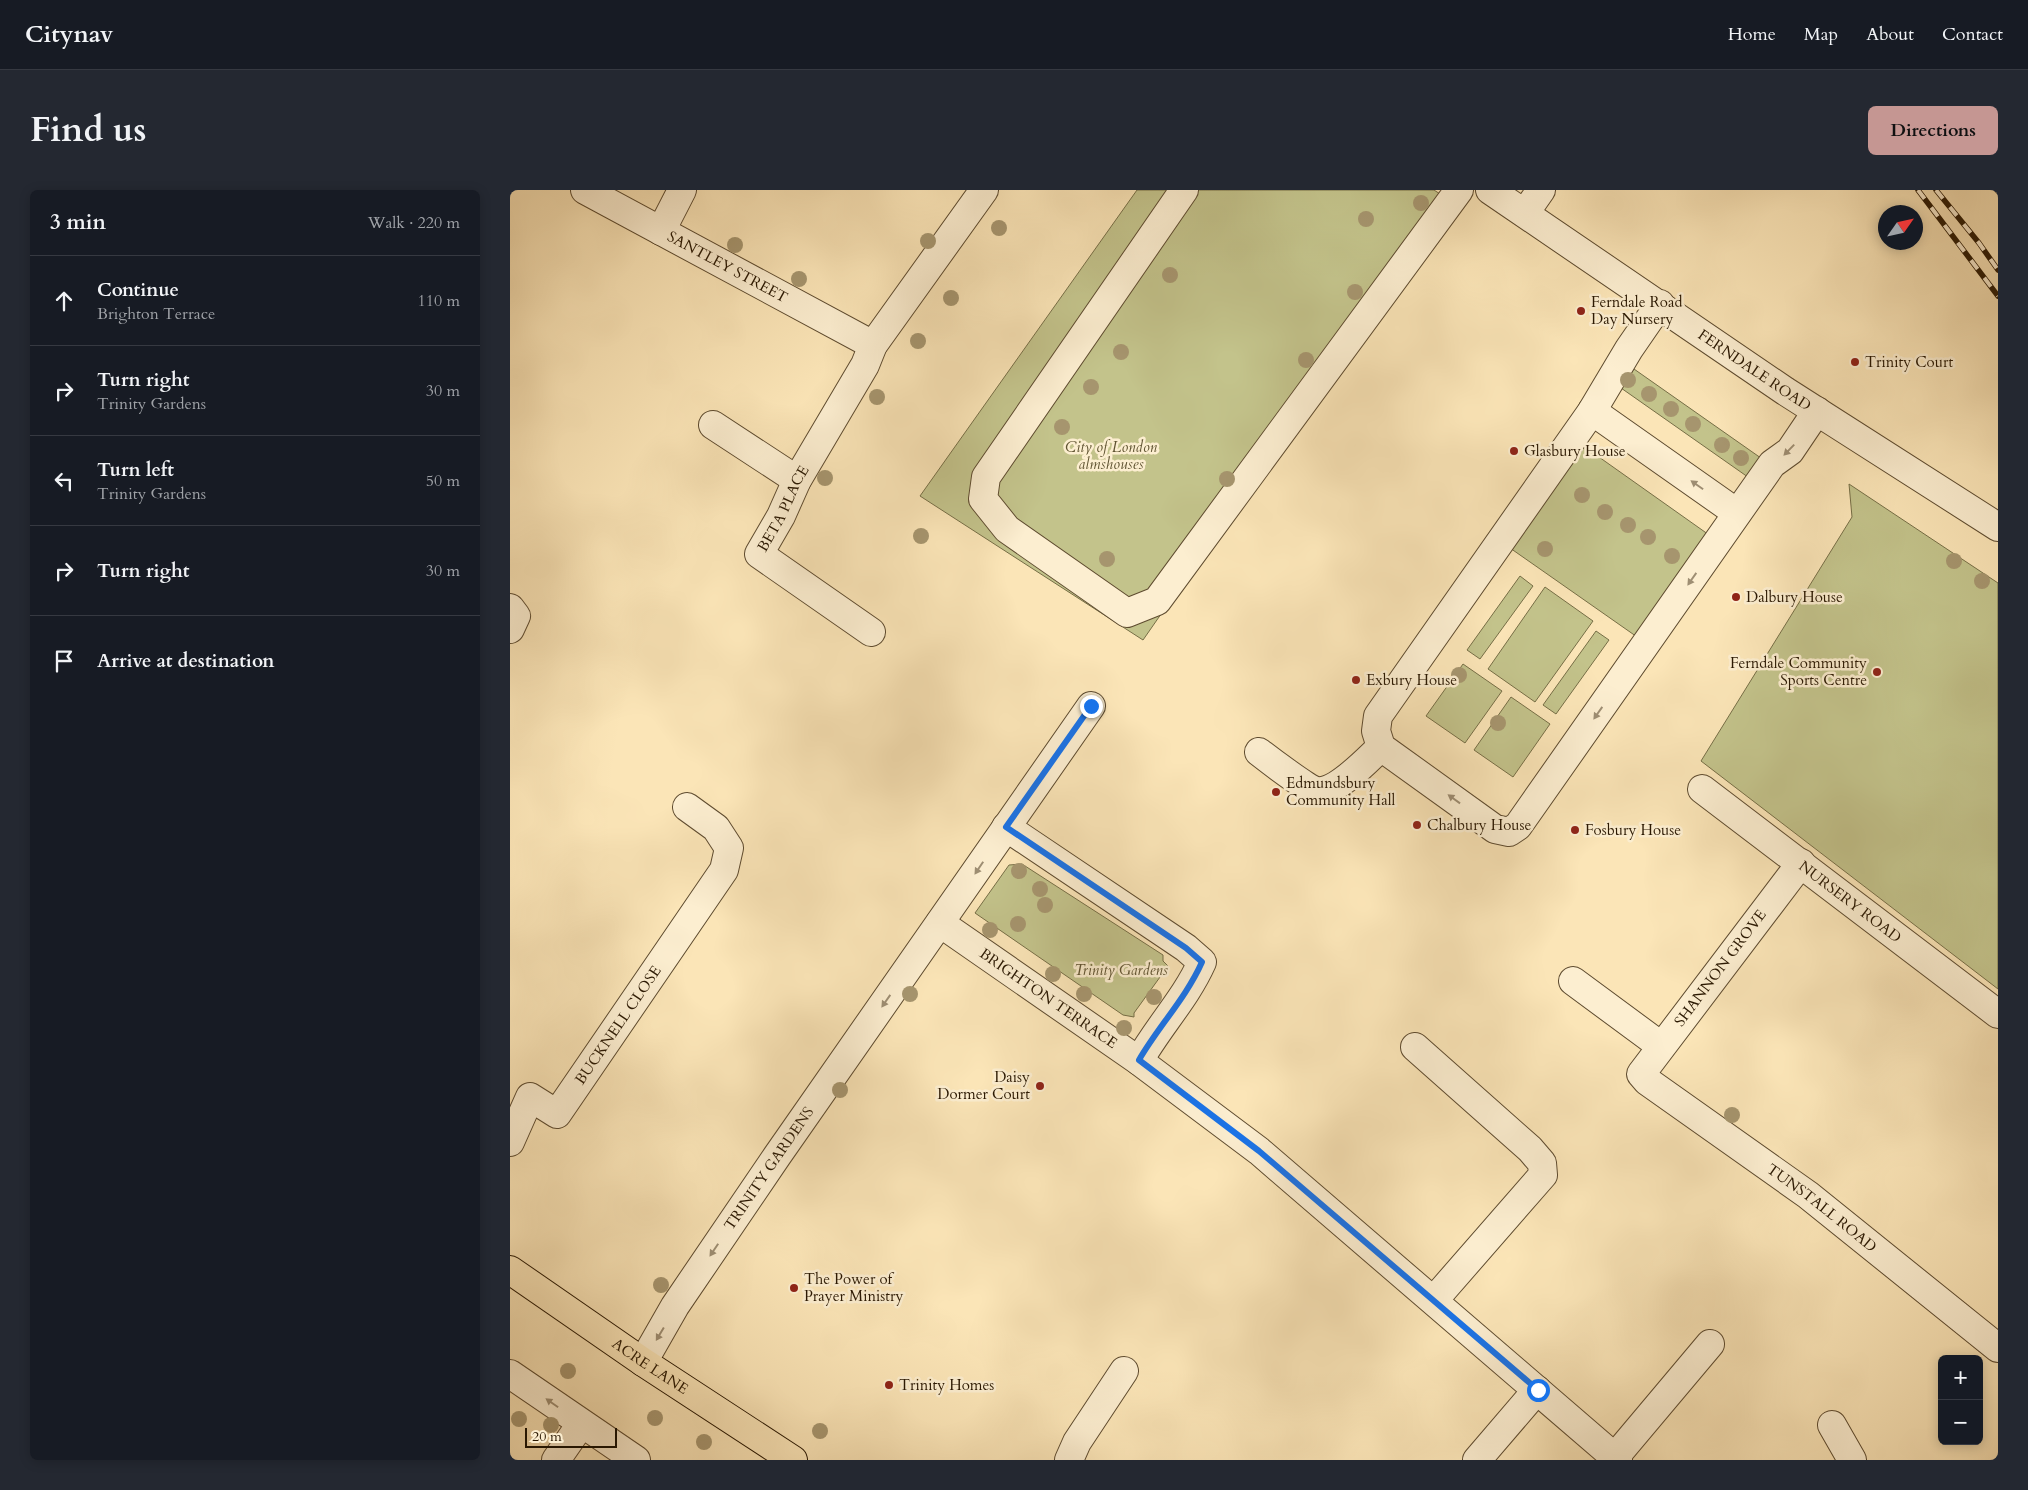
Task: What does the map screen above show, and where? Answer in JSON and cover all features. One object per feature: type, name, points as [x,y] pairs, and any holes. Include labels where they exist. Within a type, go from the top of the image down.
[{"type":"main road","name":"ACRE LANE","points":[[510,1270],[778,1456]]},
{"type":"street","name":"SANTLEY STREET","points":[[584,190],[872,345]]},
{"type":"street","points":[[661,230],[682,190]]},
{"type":"street","name":"BETA PLACE","points":[[871,632],[758,554],[781,516],[798,480],[856,382],[865,365],[872,345],[984,190]]},
{"type":"street","points":[[1184,190],[986,478],[983,499],[1007,529],[1126,613],[1157,601],[1459,190]]},
{"type":"street","name":"FERNDALE ROAD","points":[[1490,190],[1818,411],[1998,527]]},
{"type":"street","points":[[1525,213],[1541,190]]},
{"type":"street","points":[[1660,304],[1592,411],[1378,716],[1376,731],[1381,747],[1495,829],[1509,832],[1518,826],[1772,464],[1790,451],[1818,411]]},
{"type":"street","points":[[1592,411],[1737,513]]},
{"type":"street","points":[[713,425],[798,480]]},
{"type":"street","points":[[510,608],[516,616],[510,629]]},
{"type":"street","name":"TRINITY GARDENS","points":[[644,1362],[675,1306],[1091,706]]},
{"type":"street","points":[[1259,752],[1314,791],[1326,791],[1352,774],[1381,747]]},
{"type":"street","name":"NURSERY ROAD","points":[[1702,789],[1801,862],[1998,1014]]},
{"type":"street","name":"BUCKNELL CLOSE","points":[[510,1142],[530,1097],[557,1114],[724,870],[730,848],[716,828],[687,807]]},
{"type":"street","points":[[1006,827],[1186,948],[1202,962],[1195,979],[1150,1040],[1139,1060]]},
{"type":"street","name":"SHANNON GROVE","points":[[1641,1074],[1801,862]]},
{"type":"street","name":"BRIGHTON TERRACE","points":[[940,923],[1139,1060],[1259,1151],[1617,1458]]},
{"type":"street","points":[[1573,981],[1661,1046]]},
{"type":"street","points":[[1415,1047],[1530,1149],[1542,1163],[1543,1175],[1434,1300]]},
{"type":"street","name":"TUNSTALL ROAD","points":[[1641,1074],[1647,1081],[1808,1195],[1998,1348]]},
{"type":"street","points":[[1617,1458],[1710,1344]]},
{"type":"street","points":[[1069,1460],[1077,1442],[1124,1371]]},
{"type":"street","points":[[510,1374],[636,1460]]},
{"type":"street","points":[[1477,1460],[1538,1390]]},
{"type":"street","points":[[556,1460],[581,1424]]},
{"type":"street","points":[[1832,1425],[1852,1460]]},
{"type":"green space","name":"City of London almshouses","points":[[1137,190],[1434,190],[1449,200],[1143,640],[920,496]]},
{"type":"green space","points":[[1634,369],[1768,463],[1755,482],[1621,388]]},
{"type":"green space","points":[[1582,445],[1712,537],[1640,639],[1510,548]]},
{"type":"green space","name":"Ferndale Community Sports Centre","points":[[1849,484],[1998,583],[1998,989],[1701,761],[1852,517]]},
{"type":"green space","points":[[1520,576],[1533,586],[1480,659],[1467,650]]},
{"type":"green space","points":[[1545,587],[1593,621],[1535,702],[1488,669]]},
{"type":"green space","points":[[1596,631],[1609,640],[1556,714],[1543,705]]},
{"type":"green space","points":[[1463,664],[1502,691],[1465,743],[1426,716]]},
{"type":"green space","points":[[1511,697],[1550,724],[1513,777],[1474,750]]},
{"type":"green space","name":"Trinity Gardens","points":[[1022,864],[1163,955],[1163,961],[1168,966],[1134,1013],[1134,1017],[1123,1015],[975,913],[1009,865]]},
{"type":"railway","points":[[1918,190],[1998,296]]},
{"type":"railway","points":[[1936,190],[1979,243],[1998,270]]},
{"type":"place","name":"Ferndale Road Day Nursery","points":[[1581,311]]},
{"type":"place","name":"Trinity Court","points":[[1855,362]]},
{"type":"place","name":"Glasbury House","points":[[1514,451]]},
{"type":"place","name":"Dalbury House","points":[[1736,597]]},
{"type":"place","name":"Ferndale Community Sports Centre","points":[[1877,672]]},
{"type":"place","name":"Exbury House","points":[[1356,680]]},
{"type":"place","name":"Edmundsbury Community Hall","points":[[1276,792]]},
{"type":"place","name":"Chalbury House","points":[[1417,825]]},
{"type":"place","name":"Fosbury House","points":[[1575,830]]},
{"type":"place","name":"Daisy Dormer Court","points":[[1040,1086]]},
{"type":"place","name":"The Power of Prayer Ministry","points":[[794,1288]]},
{"type":"place","name":"Trinity Homes","points":[[889,1385]]},
{"type":"route","points":[[1091,706],[1006,827],[1186,948],[1202,962],[1195,979],[1150,1040],[1139,1060],[1197,1106],[1259,1151],[1538,1390]]}]
